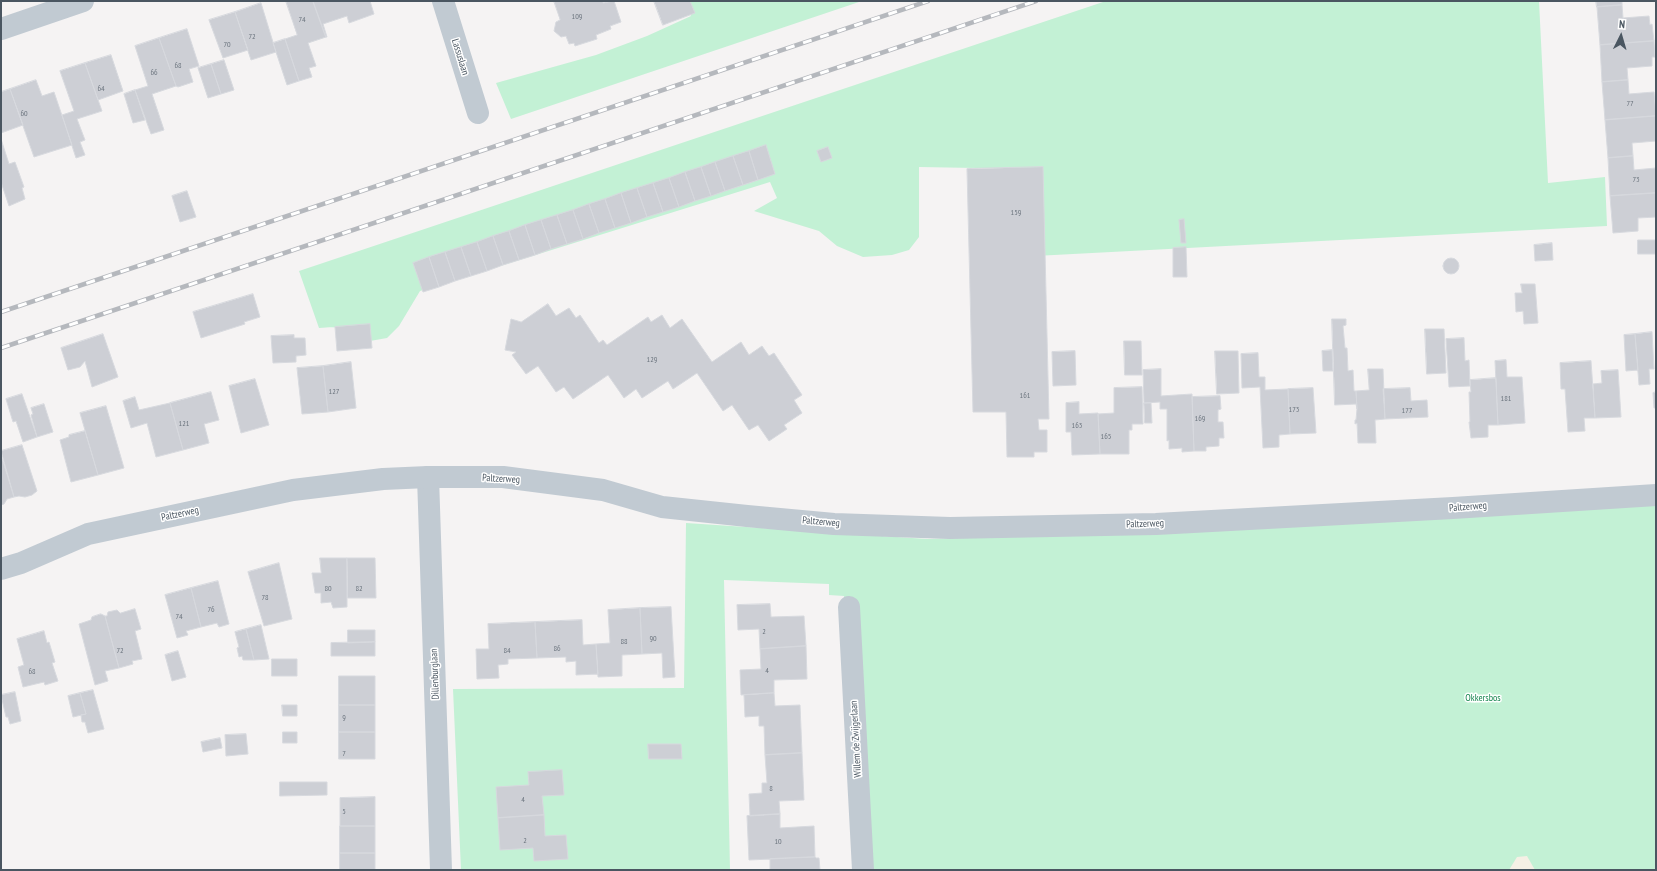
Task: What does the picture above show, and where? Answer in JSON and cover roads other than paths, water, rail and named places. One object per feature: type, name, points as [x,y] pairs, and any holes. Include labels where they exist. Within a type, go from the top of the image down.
[{"type":"street","name":"Lassuslaan","points":[[443,1],[478,113]]},
{"type":"street","points":[[1,29],[79,2]]},
{"type":"street","name":"Paltzerweg","points":[[1,569],[21,564],[88,534],[293,490],[383,479],[428,477],[503,478],[603,490],[662,507],[834,524],[943,528],[1156,524],[1453,508],[1656,495]]},
{"type":"street","name":"Dillenburglaan","points":[[428,477],[441,870]]},
{"type":"street","name":"Willem de Zwijgerlaan","points":[[849,607],[863,870]]},
{"type":"railway","points":[[1,312],[928,1]]},
{"type":"railway","points":[[1,348],[1036,1]]},
{"type":"park label","name":"Okkersbos","points":[[1483,698]]}]
